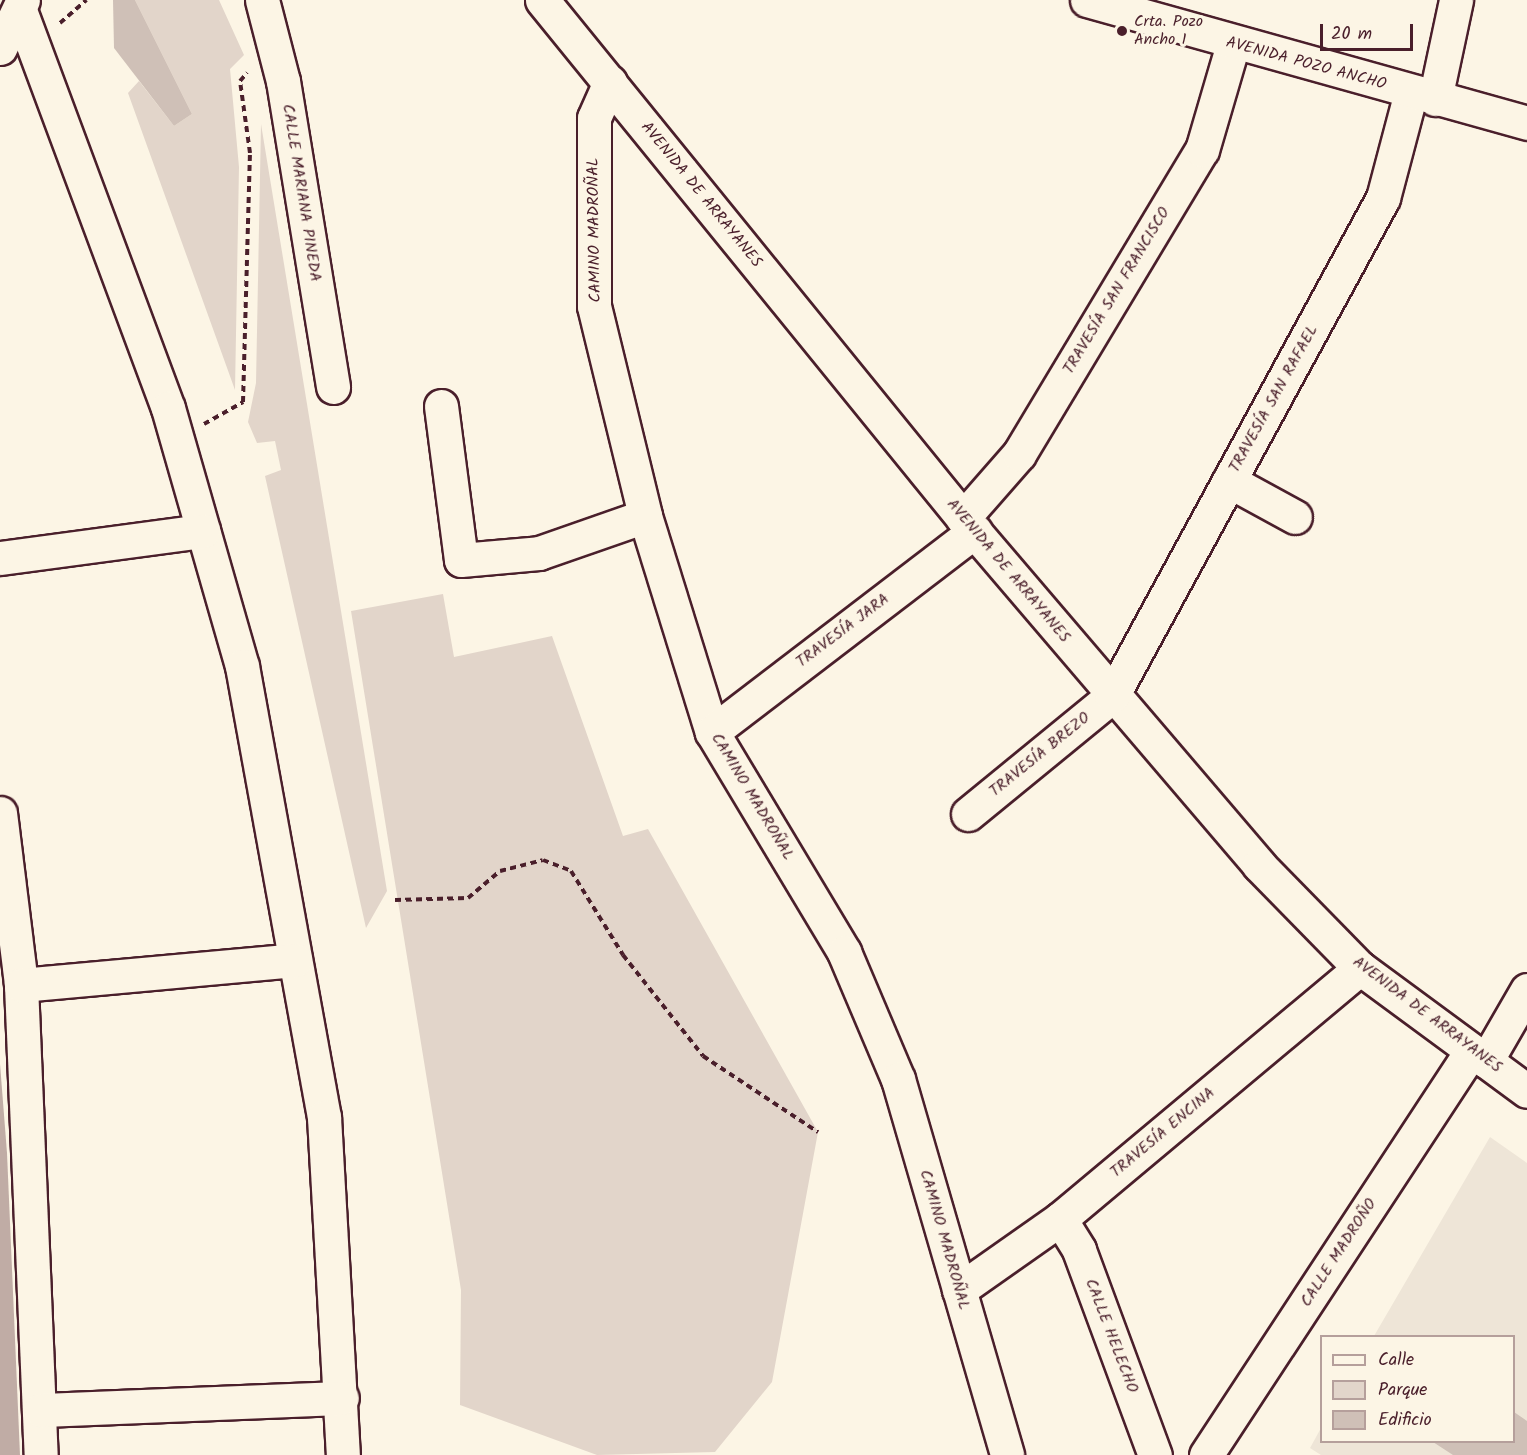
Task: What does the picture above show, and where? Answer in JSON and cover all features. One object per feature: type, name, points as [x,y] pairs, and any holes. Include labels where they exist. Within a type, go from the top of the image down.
[{"type":"street","name":"CALLE MARIANA PINEDA","points":[[262,0],[275,50],[333,387]]},
{"type":"street","name":"AVENIDA DE ARRAYANES","points":[[542,0],[969,525],[1112,696],[1259,865],[1360,968],[1527,1091]]},
{"type":"street","name":"TRAVESÍA SAN RAFAEL","points":[[1112,696],[1383,198],[1423,95],[1456,0]]},
{"type":"street","name":"AVENIDA POZO ANCHO","points":[[1107,3],[1233,44],[1527,123]]},
{"type":"street","points":[[0,48],[22,6]]},
{"type":"street","points":[[22,6],[177,439],[242,666],[324,1117],[342,1398],[343,1455]]},
{"type":"street","name":"TRAVESÍA SAN FRANCISCO","points":[[969,525],[1019,454],[1202,150],[1233,44]]},
{"type":"street","name":"CAMINO MADROÑAL","points":[[610,82],[594,118],[594,306],[645,516],[712,732],[844,952],[898,1079],[1007,1455]]},
{"type":"street","points":[[441,406],[461,560],[539,553],[645,516]]},
{"type":"street","points":[[1229,481],[1295,517]]},
{"type":"street","name":"TRAVESÍA JARA","points":[[712,732],[969,525]]},
{"type":"street","points":[[0,558],[203,531]]},
{"type":"street","name":"TRAVESÍA BREZO","points":[[968,813],[1112,696]]},
{"type":"street","points":[[0,813],[21,985],[41,1410],[41,1455]]},
{"type":"street","points":[[21,985],[296,960]]},
{"type":"street","name":"TRAVESÍA ENCINA","points":[[959,1290],[1060,1219],[1360,968]]},
{"type":"street","name":"CALLE MADROÑO","points":[[1206,1455],[1479,1056],[1527,990]]},
{"type":"street","name":"CALLE HELECHO","points":[[1060,1219],[1079,1250],[1155,1455]]},
{"type":"street","points":[[41,1410],[342,1398]]},
{"type":"path","points":[[177,439],[243,402],[250,153],[240,81],[275,50]]},
{"type":"path","points":[[395,900],[468,898],[500,871],[543,860],[571,872],[623,955],[703,1056],[818,1132]]},
{"type":"shaded area","points":[[0,1064],[7,1153],[20,1455],[0,1455]]},
{"type":"shaded area","points":[[1490,1137],[1527,1163],[1527,1455],[1321,1455],[1310,1448],[1320,1430],[1320,1443],[1515,1443],[1515,1335],[1375,1335]]},
{"type":"green space","points":[[135,0],[219,0],[244,55],[230,69],[239,167],[235,390],[128,93],[139,81],[174,126],[192,114]]},
{"type":"green space","points":[[261,124],[387,891],[366,928],[265,476],[281,470],[275,441],[257,443],[248,422],[256,383]]},
{"type":"green space","points":[[443,594],[454,657],[552,636],[623,836],[648,829],[818,1132],[772,1382],[715,1452],[597,1455],[460,1405],[461,1290],[351,611]]},
{"type":"building","points":[[113,0],[135,0],[192,114],[174,126],[114,48]]},
{"type":"building","points":[[1515,1413],[1527,1421],[1527,1455],[1453,1455],[1435,1443],[1515,1443]]},
{"type":"place","name":"Crta. Pozo Ancho 1","points":[[1122,31]]}]
